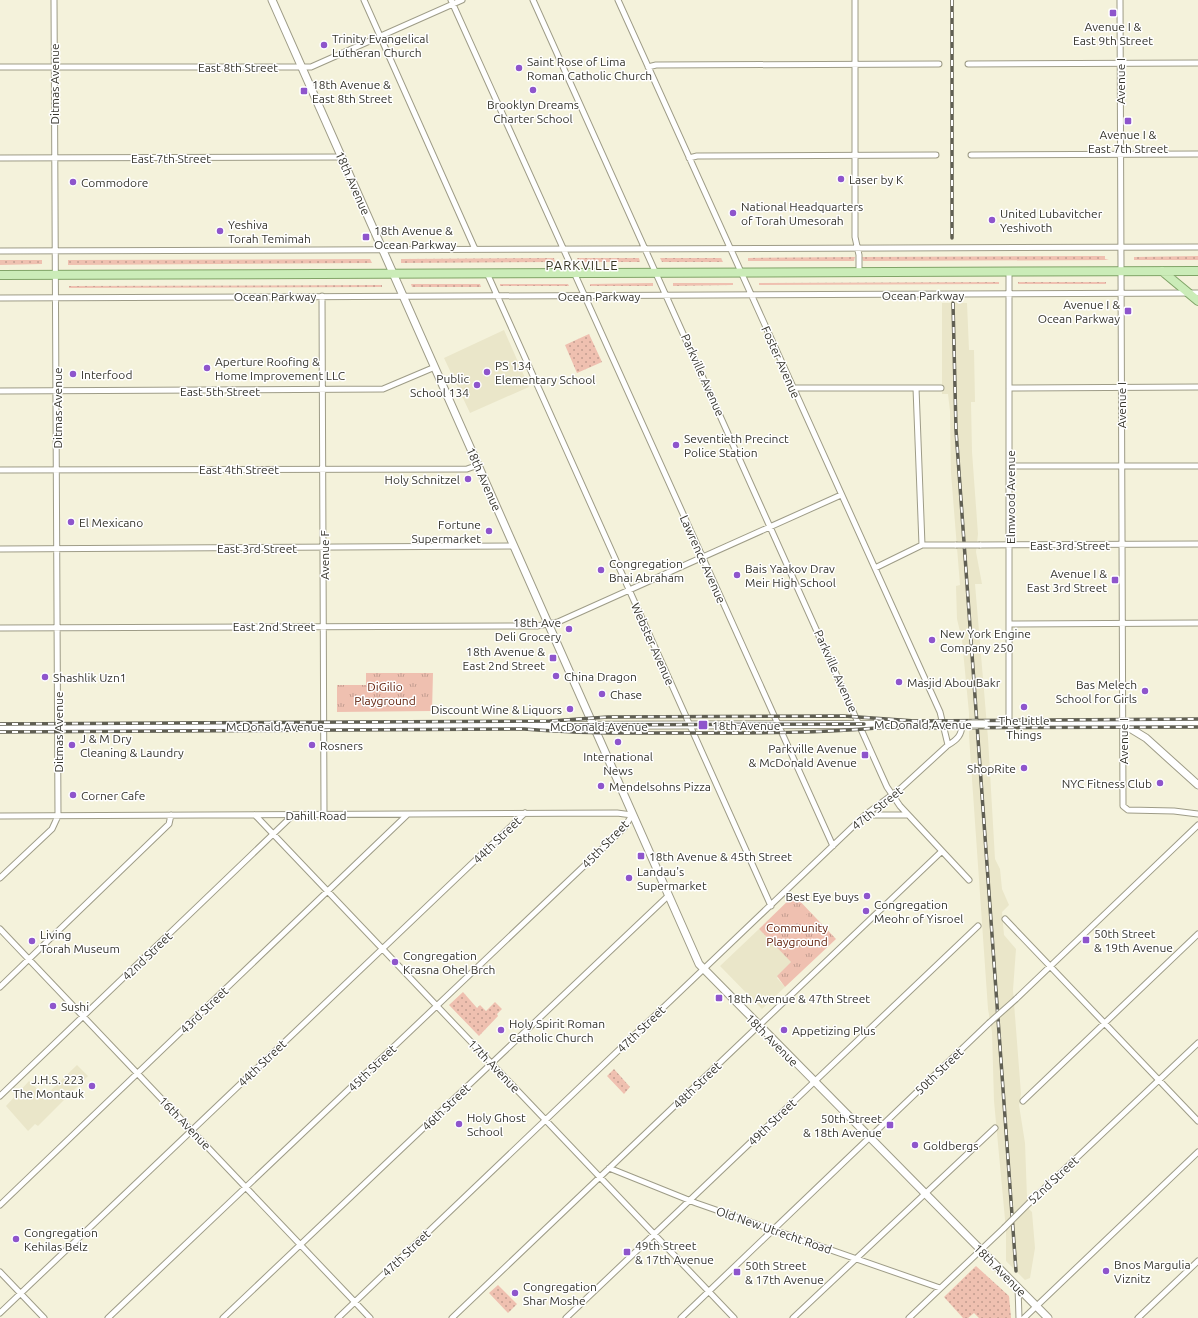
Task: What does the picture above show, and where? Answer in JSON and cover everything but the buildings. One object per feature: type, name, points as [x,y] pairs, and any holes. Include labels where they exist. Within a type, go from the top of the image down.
[{"type":"main road","points":[[1162,271],[1198,301]]},
{"type":"main road","name":"Ocean Parkway","points":[[0,275],[487,272],[1198,271]]},
{"type":"street","name":"Ditmas Avenue","points":[[54,0],[58,816]]},
{"type":"street","name":"18th Avenue","points":[[272,0],[696,960],[703,970],[1048,1318]]},
{"type":"street","points":[[364,0],[475,249]]},
{"type":"street","name":"East 8th Street","points":[[0,67],[311,67],[452,2],[462,0]]},
{"type":"street","name":"Parkville Avenue","points":[[533,0],[892,795],[908,815],[969,880]]},
{"type":"street","name":"Foster Avenue","points":[[618,0],[940,712],[943,724]]},
{"type":"street","points":[[854,0],[856,242],[859,272]]},
{"type":"street","name":"Avenue I","points":[[1120,0],[1123,806],[1125,809],[1198,814]]},
{"type":"street","name":"Lawrence Avenue","points":[[452,2],[562,249],[833,846]]},
{"type":"street","points":[[968,64],[1198,63]]},
{"type":"street","points":[[648,67],[656,65],[939,64]]},
{"type":"street","points":[[971,155],[1198,154]]},
{"type":"street","points":[[689,158],[697,156],[936,155]]},
{"type":"street","name":"East 7th Street","points":[[0,158],[342,157]]},
{"type":"street","points":[[0,251],[1198,247]]},
{"type":"street","name":"Elmwood Avenue","points":[[1009,271],[1009,724]]},
{"type":"street","name":"Webster Avenue","points":[[487,272],[689,726],[771,906]]},
{"type":"street","name":"Ocean Parkway","points":[[0,298],[1198,293]]},
{"type":"street","name":"Avenue F","points":[[322,296],[324,469],[324,814]]},
{"type":"street","name":"East 5th Street","points":[[0,391],[383,389],[435,367]]},
{"type":"street","points":[[1009,388],[1198,387]]},
{"type":"street","points":[[793,388],[941,388]]},
{"type":"street","points":[[916,388],[922,545]]},
{"type":"street","name":"East 4th Street","points":[[0,470],[467,469],[478,465]]},
{"type":"street","points":[[1009,466],[1198,466]]},
{"type":"street","name":"East 2nd Street","points":[[0,628],[537,626],[558,622],[841,495]]},
{"type":"street","name":"East 3rd Street","points":[[875,568],[922,545],[1198,544]]},
{"type":"street","name":"East 3rd Street","points":[[0,549],[513,546]]},
{"type":"street","points":[[1010,624],[1198,623]]},
{"type":"street","name":"McDonald Avenue","points":[[0,727],[689,726],[1198,723]]},
{"type":"street","points":[[943,724],[948,745]]},
{"type":"street","name":"47th Street","points":[[338,1318],[771,906],[864,815],[892,795],[959,736],[965,724]]},
{"type":"street","points":[[1123,724],[1146,738],[1198,785]]},
{"type":"street","name":"Dahill Road","points":[[0,816],[524,813],[617,813],[632,815]]},
{"type":"street","name":"44th Street","points":[[0,1313],[524,813]]},
{"type":"street","name":"43rd Street","points":[[0,1205],[328,892],[407,814]]},
{"type":"street","points":[[0,987],[169,824],[171,815]]},
{"type":"street","name":"17th Avenue","points":[[255,815],[734,1318]]},
{"type":"street","name":"42nd Street","points":[[0,1096],[274,836],[293,815]]},
{"type":"street","name":"45th Street","points":[[108,1318],[624,828],[632,815]]},
{"type":"street","points":[[864,815],[908,815]]},
{"type":"street","points":[[0,878],[52,829],[58,816]]},
{"type":"street","name":"50th Street","points":[[681,1318],[1198,825]]},
{"type":"street","name":"48th Street","points":[[452,1318],[942,851]]},
{"type":"street","name":"46th Street","points":[[224,1318],[668,896]]},
{"type":"street","points":[[1005,918],[1198,1121]]},
{"type":"street","name":"49th Street","points":[[566,1318],[978,926]]},
{"type":"street","name":"16th Avenue","points":[[0,929],[370,1318]]},
{"type":"street","points":[[1023,1100],[1198,934]]},
{"type":"street","name":"52nd Street","points":[[909,1318],[1198,1043]]},
{"type":"street","points":[[793,1318],[995,1128]]},
{"type":"street","points":[[1024,1318],[1198,1152]]},
{"type":"street","name":"Old New Utrecht Road","points":[[609,1168],[690,1201],[940,1288]]},
{"type":"street","points":[[1138,1318],[1198,1261]]},
{"type":"street","points":[[0,1272],[44,1318]]},
{"type":"street","points":[[1018,1287],[1019,1318]]},
{"type":"shaded area","points":[[942,303],[967,303],[969,350],[974,350],[975,402],[971,402],[972,452],[978,534],[976,552],[982,584],[975,584],[988,738],[995,859],[1000,869],[1002,889],[1009,905],[1002,912],[1004,935],[1016,949],[1013,990],[1021,1094],[1019,1105],[1025,1143],[1027,1198],[1029,1209],[1032,1212],[1035,1248],[1030,1278],[1025,1280],[1006,1261],[1006,1230],[994,1101],[992,1032],[988,1009],[969,736],[969,713],[962,640],[957,619],[956,586],[960,585],[951,473],[950,411],[948,394],[942,394]]},
{"type":"shaded area","name":"PS 134 Elementary School","points":[[504,330],[529,387],[470,413],[444,358]]},
{"type":"shaded area","points":[[759,929],[792,962],[777,978],[785,987],[762,1009],[720,966]]},
{"type":"shaded area","points":[[77,1065],[88,1076],[38,1126],[35,1124],[28,1131],[6,1106],[29,1081],[45,1096]]},
{"type":"green space","points":[[1105,256],[1105,259],[1109,260],[863,261],[862,257]]},
{"type":"green space","points":[[1198,256],[1198,260],[1134,260],[1134,257]]},
{"type":"green space","points":[[855,257],[854,261],[748,261],[748,258]]},
{"type":"green space","points":[[554,258],[555,262],[401,263],[401,259]]},
{"type":"green space","points":[[577,258],[639,258],[640,262],[579,262]]},
{"type":"green space","points":[[660,258],[721,258],[723,262],[662,262]]},
{"type":"green space","points":[[370,259],[372,263],[68,265],[68,260]]},
{"type":"green space","points":[[0,260],[42,260],[42,264],[0,265]]},
{"type":"green space","points":[[999,282],[999,284],[759,285],[759,283]]},
{"type":"green space","points":[[1018,282],[1106,282],[1106,284],[1018,284]]},
{"type":"green space","points":[[653,283],[653,286],[590,286],[590,284]]},
{"type":"green space","points":[[673,283],[733,283],[733,285],[673,286]]},
{"type":"green space","points":[[411,284],[480,284],[481,287],[412,287]]},
{"type":"green space","points":[[500,284],[568,284],[569,286],[500,286]]},
{"type":"green space","points":[[382,285],[382,287],[69,288],[69,286]]},
{"type":"green space","points":[[589,334],[602,362],[577,373],[565,345]]},
{"type":"green space","name":"DiGilio Playground","points":[[366,673],[433,673],[432,711],[337,712],[337,685],[366,685]]},
{"type":"green space","name":"Community Playground","points":[[794,895],[836,939],[785,987],[777,976],[791,962],[759,929]]},
{"type":"green space","points":[[800,908],[822,931],[796,957],[793,958],[772,935]],"holes":[[[800,911],[819,931],[793,956],[774,935]]]},
{"type":"green space","points":[[463,992],[477,1008],[480,1005],[486,1011],[495,1002],[502,1009],[497,1014],[498,1016],[479,1036],[449,1005]]},
{"type":"green space","points":[[614,1069],[630,1087],[624,1094],[607,1076]]},
{"type":"green space","points":[[976,1266],[1009,1296],[1011,1318],[979,1318],[974,1313],[968,1318],[963,1318],[944,1297]]},
{"type":"green space","points":[[498,1285],[517,1304],[508,1313],[489,1293]]},
{"type":"railway","points":[[952,0],[952,238]]},
{"type":"railway","points":[[953,303],[956,430],[1016,1271]]},
{"type":"railway","points":[[0,724],[550,721],[608,717],[844,716],[915,721],[1198,719]]},
{"type":"railway","points":[[568,725],[864,724]]},
{"type":"railway","points":[[0,732],[524,729],[612,733],[745,733],[811,732],[877,728],[1198,727]]},
{"type":"place","name":"Avenue I & East 9th Street","points":[[1113,13]]},
{"type":"place","name":"Trinity Evangelical Lutheran Church","points":[[324,45]]},
{"type":"place","name":"Saint Rose of Lima Roman Catholic Church","points":[[519,68]]},
{"type":"place","name":"Brooklyn Dreams Charter School","points":[[533,90]]},
{"type":"place","name":"18th Avenue & East 8th Street","points":[[304,91]]},
{"type":"place","name":"Avenue I & East 7th Street","points":[[1128,121]]},
{"type":"place","name":"Laser by K","points":[[841,179]]},
{"type":"place","name":"Commodore","points":[[73,182]]},
{"type":"place","name":"National Headquarters of Torah Umesorah","points":[[733,213]]},
{"type":"place","name":"United Lubavitcher Yeshivoth","points":[[992,220]]},
{"type":"place","name":"Yeshiva Torah Temimah","points":[[220,231]]},
{"type":"place","name":"18th Avenue & Ocean Parkway","points":[[366,237]]},
{"type":"place","name":"Avenue I & Ocean Parkway","points":[[1128,311]]},
{"type":"place","name":"Aperture Roofing & Home Improvement LLC","points":[[207,368]]},
{"type":"place","name":"PS 134 Elementary School","points":[[487,372]]},
{"type":"place","name":"Interfood","points":[[73,374]]},
{"type":"place","name":"Public School 134","points":[[477,385]]},
{"type":"place","name":"Seventieth Precinct Police Station","points":[[676,445]]},
{"type":"place","name":"Holy Schnitzel","points":[[468,479]]},
{"type":"place","name":"El Mexicano","points":[[71,522]]},
{"type":"place","name":"Fortune Supermarket","points":[[489,531]]},
{"type":"place","name":"Congregation Bnai Abraham","points":[[601,570]]},
{"type":"place","name":"Bais Yaakov Drav Meir High School","points":[[737,575]]},
{"type":"place","name":"Avenue I & East 3rd Street","points":[[1115,580]]},
{"type":"place","name":"18th Ave Deli Grocery","points":[[569,629]]},
{"type":"place","name":"New York Engine Company 250","points":[[932,640]]},
{"type":"place","name":"18th Avenue & East 2nd Street","points":[[553,658]]},
{"type":"place","name":"China Dragon","points":[[556,676]]},
{"type":"place","name":"Shashlik Uzn1","points":[[45,677]]},
{"type":"place","name":"Masjid Abou Bakr","points":[[899,682]]},
{"type":"place","name":"Bas Melech School for Girls","points":[[1145,691]]},
{"type":"place","name":"Chase","points":[[602,694]]},
{"type":"place","name":"The Little Things","points":[[1024,707]]},
{"type":"place","name":"Discount Wine & Liquors","points":[[570,709]]},
{"type":"place","name":"18th Avenue","points":[[703,725]]},
{"type":"place","name":"International News","points":[[618,742]]},
{"type":"place","name":"J & M Dry Cleaning & Laundry","points":[[72,745]]},
{"type":"place","name":"Rosners","points":[[312,745]]},
{"type":"place","name":"Parkville Avenue & McDonald Avenue","points":[[865,755]]},
{"type":"place","name":"ShopRite","points":[[1024,768]]},
{"type":"place","name":"NYC Fitness Club","points":[[1160,783]]},
{"type":"place","name":"Mendelsohns Pizza","points":[[601,786]]},
{"type":"place","name":"Corner Cafe","points":[[73,795]]},
{"type":"place","name":"18th Avenue & 45th Street","points":[[641,856]]},
{"type":"place","name":"Landau's Supermarket","points":[[629,878]]},
{"type":"place","name":"Best Eye buys","points":[[867,896]]},
{"type":"place","name":"Congregation Meohr of Yisroel","points":[[866,911]]},
{"type":"place","name":"50th Street & 19th Avenue","points":[[1086,940]]},
{"type":"place","name":"Living Torah Museum","points":[[32,941]]},
{"type":"place","name":"Congregation Krasna Ohel Brch","points":[[395,962]]},
{"type":"place","name":"18th Avenue & 47th Street","points":[[719,998]]},
{"type":"place","name":"Sushi","points":[[53,1006]]},
{"type":"place","name":"Holy Spirit Roman Catholic Church","points":[[501,1030]]},
{"type":"place","name":"Appetizing Plus","points":[[784,1030]]},
{"type":"place","name":"J.H.S. 223 The Montauk","points":[[92,1086]]},
{"type":"place","name":"Holy Ghost School","points":[[459,1124]]},
{"type":"place","name":"50th Street & 18th Avenue","points":[[890,1125]]},
{"type":"place","name":"Goldbergs","points":[[915,1145]]},
{"type":"place","name":"Congregation Kehilas Belz","points":[[16,1239]]},
{"type":"place","name":"49th Street & 17th Avenue","points":[[627,1252]]},
{"type":"place","name":"Bnos Margulia Viznitz","points":[[1106,1271]]},
{"type":"place","name":"50th Street & 17th Avenue","points":[[737,1272]]},
{"type":"place","name":"Congregation Shar Moshe","points":[[515,1293]]},
{"type":"district","name":"PARKVILLE","points":[[582,265]]}]
